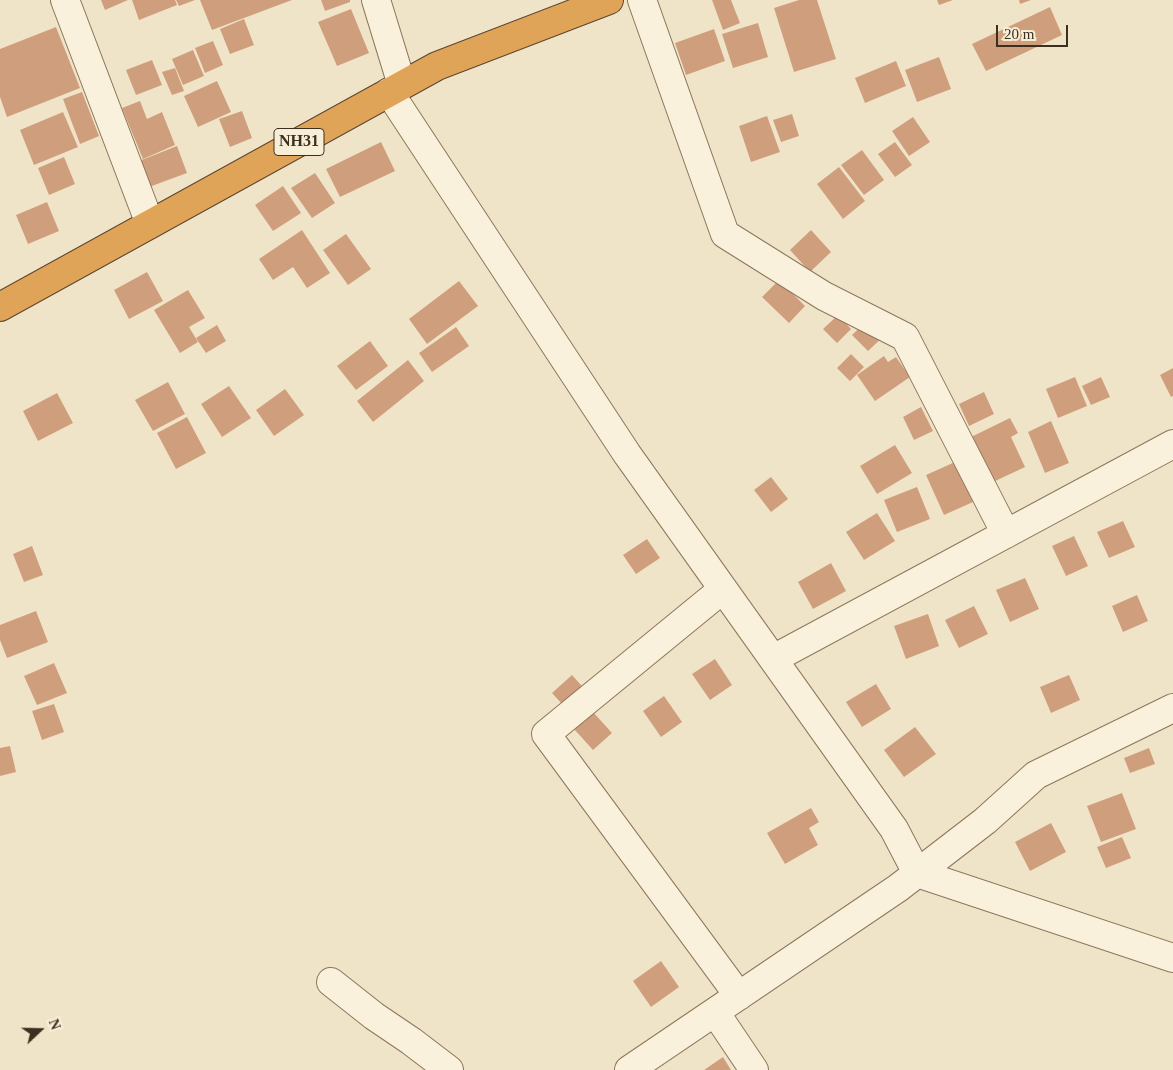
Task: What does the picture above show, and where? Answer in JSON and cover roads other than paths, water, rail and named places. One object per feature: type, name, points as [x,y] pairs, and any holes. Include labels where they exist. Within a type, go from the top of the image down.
[{"type":"highway","name":"NH31","points":[[0,307],[437,66],[609,0]]},
{"type":"street","points":[[65,0],[150,224]]},
{"type":"street","points":[[376,0],[396,89],[627,454],[894,829],[917,873],[1173,958]]},
{"type":"street","points":[[642,0],[725,234],[824,296],[905,337],[1006,534]]},
{"type":"street","points":[[773,660],[1173,444]]},
{"type":"street","points":[[723,590],[546,734],[739,996]]},
{"type":"street","points":[[630,1070],[898,888],[985,822],[1036,775],[1173,708]]},
{"type":"street","points":[[331,982],[374,1016],[449,1070]]},
{"type":"street","points":[[715,1012],[754,1070]]}]
